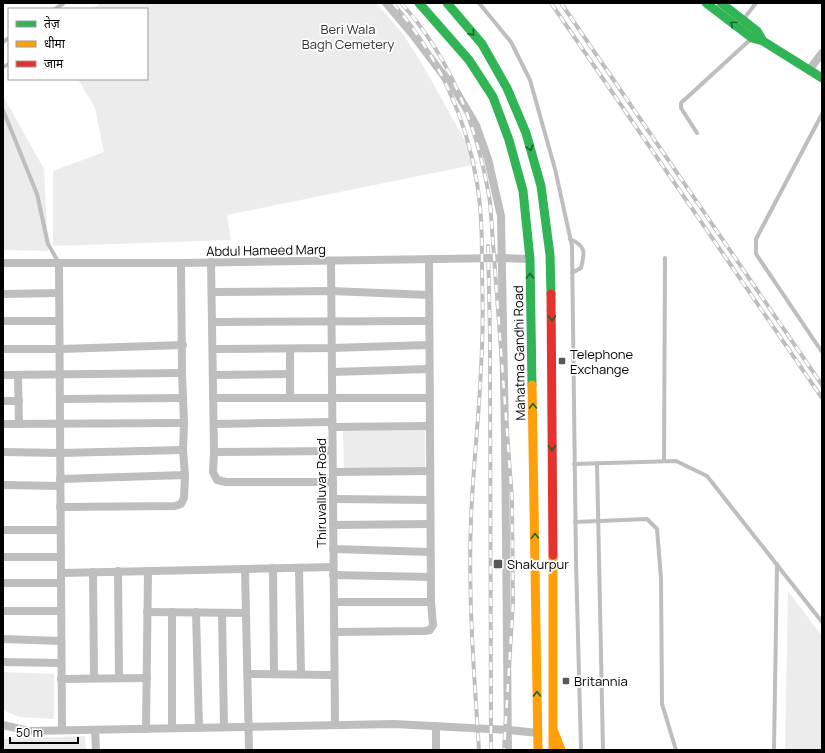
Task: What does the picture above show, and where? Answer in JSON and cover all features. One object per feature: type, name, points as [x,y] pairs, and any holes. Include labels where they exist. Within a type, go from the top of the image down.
[{"type":"main road","name":"Mahatma Gandhi Road","points":[[420,3],[469,60],[493,96],[509,140],[523,191],[530,259],[538,750]]},
{"type":"main road","points":[[447,3],[482,44],[507,88],[526,133],[541,186],[550,255],[552,327],[553,750]]},
{"type":"main road","points":[[706,3],[752,38],[763,40],[822,78]]},
{"type":"main road","points":[[721,3],[757,31],[763,40]]},
{"type":"main road","points":[[553,730],[561,750]]},
{"type":"main road","points":[[532,750],[538,733]]},
{"type":"street","points":[[386,3],[413,35],[457,93],[476,124],[488,159],[501,216],[509,730],[508,750]]},
{"type":"street","points":[[809,70],[822,53]]},
{"type":"street","name":"Abdul Hameed Marg","points":[[3,263],[181,263],[502,258],[530,259]]},
{"type":"street","points":[[334,632],[425,631],[430,630],[433,625],[430,577],[429,259]]},
{"type":"street","name":"Thiruvalluvar Road","points":[[331,261],[335,726]]},
{"type":"street","points":[[212,262],[214,398],[213,472],[217,480],[226,482],[333,482]]},
{"type":"street","points":[[59,263],[62,730]]},
{"type":"street","points":[[60,507],[176,506],[181,504],[184,498],[185,475],[181,263]]},
{"type":"street","points":[[212,292],[331,292],[429,295]]},
{"type":"street","points":[[3,294],[59,293]]},
{"type":"street","points":[[3,321],[59,321]]},
{"type":"street","points":[[212,322],[429,321]]},
{"type":"street","points":[[213,349],[290,349],[429,344]]},
{"type":"street","points":[[3,349],[60,349],[183,345]]},
{"type":"street","points":[[290,349],[290,398]]},
{"type":"street","points":[[332,372],[429,370]]},
{"type":"street","points":[[3,375],[182,373]]},
{"type":"street","points":[[213,376],[290,374]]},
{"type":"street","points":[[18,375],[19,424]]},
{"type":"street","points":[[60,399],[183,398]]},
{"type":"street","points":[[214,398],[429,398]]},
{"type":"street","points":[[3,401],[19,401]]},
{"type":"street","points":[[3,424],[184,423]]},
{"type":"street","points":[[214,424],[430,426]]},
{"type":"street","points":[[3,452],[60,453],[184,450]]},
{"type":"street","points":[[214,452],[332,451]]},
{"type":"street","points":[[332,472],[430,471]]},
{"type":"street","points":[[3,485],[185,475]]},
{"type":"street","points":[[333,499],[430,500]]},
{"type":"street","points":[[333,525],[430,524]]},
{"type":"street","points":[[3,530],[60,530]]},
{"type":"street","points":[[333,548],[430,552]]},
{"type":"street","points":[[3,557],[61,557]]},
{"type":"street","points":[[273,568],[274,674]]},
{"type":"street","points":[[61,573],[299,568],[430,577]]},
{"type":"street","points":[[299,568],[301,674]]},
{"type":"street","points":[[245,569],[249,750]]},
{"type":"street","points":[[146,729],[148,571]]},
{"type":"street","points":[[93,572],[94,678]]},
{"type":"street","points":[[118,572],[120,678]]},
{"type":"street","points":[[3,583],[61,583]]},
{"type":"street","points":[[334,602],[431,602]]},
{"type":"street","points":[[3,611],[61,611]]},
{"type":"street","points":[[147,612],[246,613]]},
{"type":"street","points":[[172,612],[172,728]]},
{"type":"street","points":[[196,612],[199,728]]},
{"type":"street","points":[[222,613],[224,727]]},
{"type":"street","points":[[3,639],[61,641]]},
{"type":"street","points":[[3,662],[61,663]]},
{"type":"street","points":[[248,674],[334,675]]},
{"type":"street","points":[[61,679],[147,678]]},
{"type":"street","points":[[3,724],[28,731],[394,724],[538,733]]},
{"type":"street","points":[[436,726],[436,750]]},
{"type":"street","points":[[95,730],[96,750]]},
{"type":"lane","points":[[479,3],[511,42],[530,80],[555,169],[572,246],[575,522],[581,750]]},
{"type":"lane","points":[[743,20],[756,3]]},
{"type":"lane","points":[[697,133],[680,108],[681,103],[752,38]]},
{"type":"lane","points":[[3,110],[37,194],[48,244],[59,263]]},
{"type":"lane","points":[[822,114],[756,239],[756,254],[822,352]]},
{"type":"lane","points":[[570,239],[578,243],[583,248],[584,258],[581,268],[572,274]]},
{"type":"lane","points":[[664,462],[665,258]]},
{"type":"lane","points":[[574,464],[676,461],[707,476],[822,622]]},
{"type":"lane","points":[[597,463],[603,750]]},
{"type":"lane","points":[[575,522],[647,519],[657,529],[661,578],[662,704],[676,750]]},
{"type":"lane","points":[[774,750],[777,563]]},
{"type":"green space","name":"Beri Wala Bagh Cemetery","points":[[101,3],[376,3],[403,34],[421,62],[478,164],[227,215],[231,240],[53,246],[53,171],[104,152],[95,108],[79,80],[148,80],[148,8],[94,8]]},
{"type":"green space","points":[[3,96],[44,169],[48,251],[3,250]]},
{"type":"green space","points":[[425,430],[425,469],[344,469],[343,431]]},
{"type":"green space","points":[[788,591],[822,636],[822,750],[785,750]]},
{"type":"green space","points":[[3,672],[54,674],[54,719],[19,717],[3,710]]},
{"type":"green space","points":[[85,736],[86,750],[3,750],[3,737],[6,739]]},
{"type":"railway","points":[[393,3],[423,44],[447,87],[465,134],[472,158],[479,194],[482,238],[483,308],[480,387],[470,547],[472,634],[479,750]]},
{"type":"railway","points":[[401,3],[419,24],[434,47],[460,95],[478,147],[490,202],[512,499],[513,602],[504,750]]},
{"type":"railway","points":[[551,3],[822,398]]},
{"type":"railway","points":[[561,3],[822,385]]},
{"type":"railway","points":[[488,246],[490,337],[491,750]]},
{"type":"traffic: fast","points":[[419,3],[469,60],[493,97],[509,140],[523,191],[530,259],[532,385]]},
{"type":"traffic: fast","points":[[447,3],[482,44],[507,88],[526,133],[541,186],[550,255],[551,294]]},
{"type":"traffic: fast","points":[[706,3],[752,38],[763,41],[822,78]]},
{"type":"traffic: fast","points":[[721,3],[757,31],[763,41]]},
{"type":"traffic: slow","points":[[532,385],[538,750]]},
{"type":"traffic: slow","points":[[553,555],[553,750]]},
{"type":"traffic: slow","points":[[554,732],[561,750]]},
{"type":"traffic: jam","points":[[551,294],[553,555]]},
{"type":"place","name":"Telephone Exchange","points":[[562,361]]},
{"type":"place","name":"Shakurpur","points":[[498,564]]},
{"type":"place","name":"Britannia","points":[[566,681]]}]
